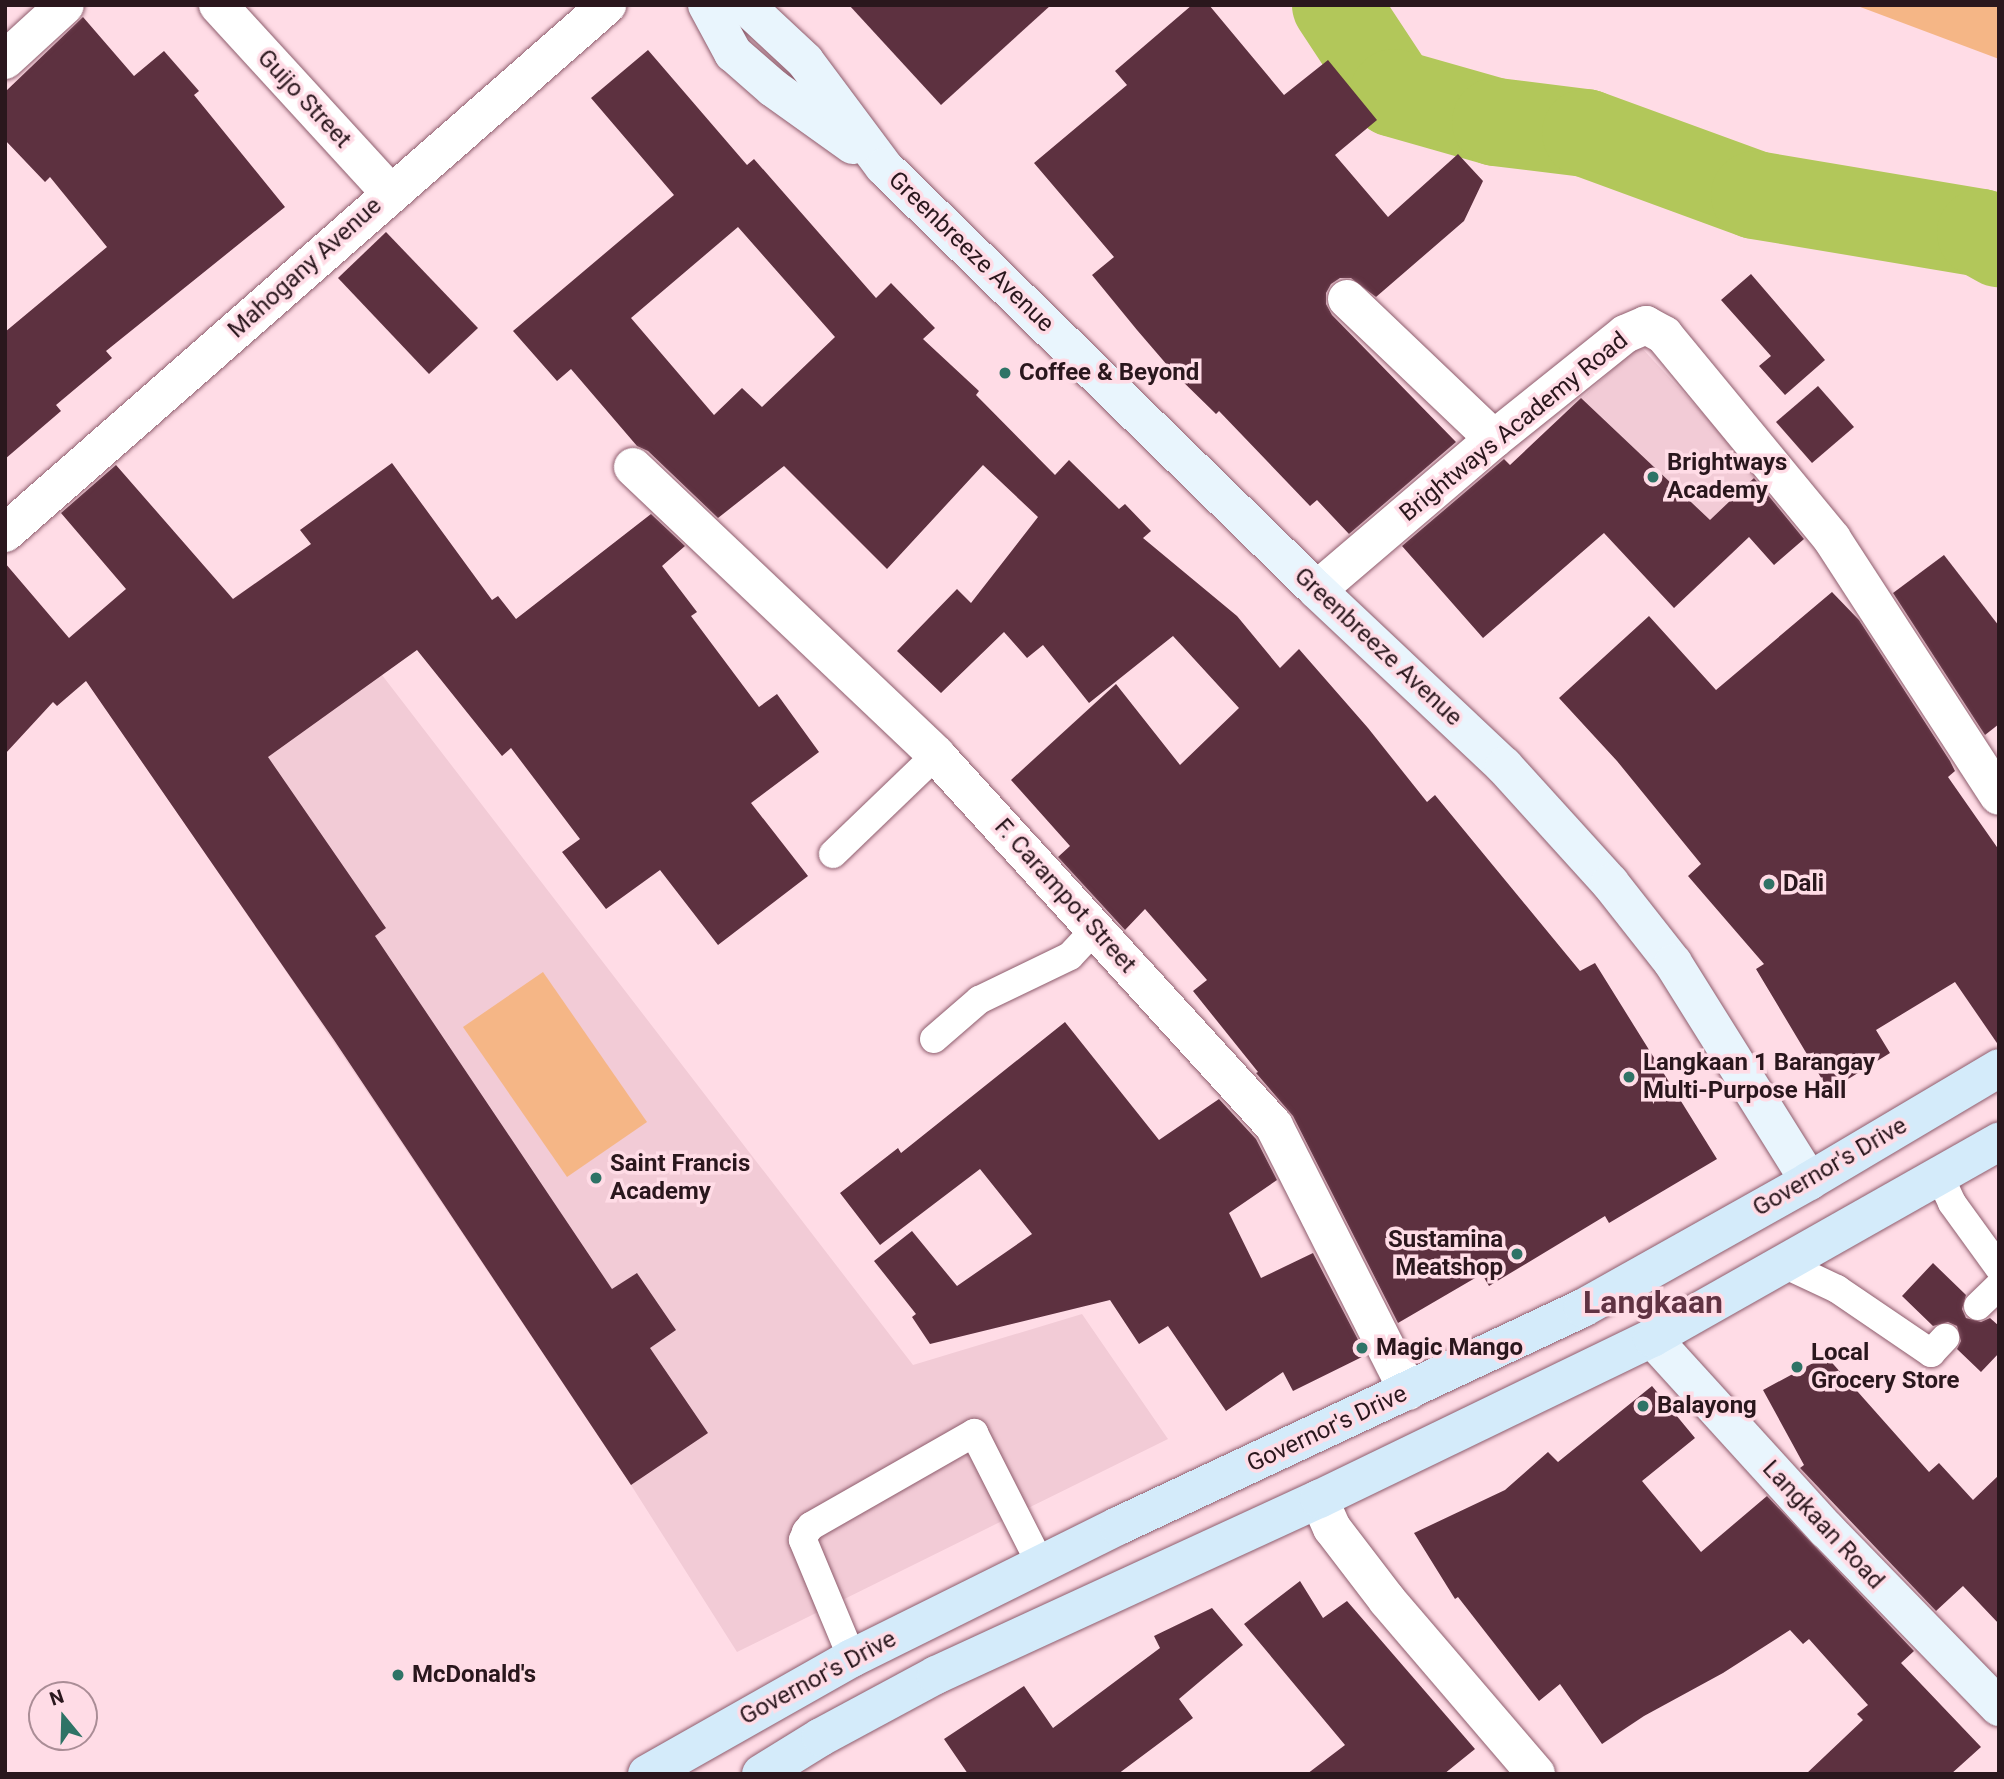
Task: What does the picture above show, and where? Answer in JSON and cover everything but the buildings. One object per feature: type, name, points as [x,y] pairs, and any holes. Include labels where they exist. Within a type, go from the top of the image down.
[{"type":"main road","name":"Governor's Drive","points":[[664,1769],[852,1658],[1041,1565],[1583,1308],[1808,1181],[1999,1068]]},
{"type":"main road","points":[[761,1774],[821,1737],[936,1675],[1319,1499],[1652,1338],[1998,1142]]},
{"type":"street","points":[[5,60],[65,5]]},
{"type":"street","name":"Guijo Street","points":[[218,5],[390,192]]},
{"type":"street","name":"Mahogany Avenue","points":[[5,533],[390,192],[607,5]]},
{"type":"street","name":"Greenbreeze Avenue","points":[[707,5],[733,53],[773,88],[884,167]]},
{"type":"street","name":"Greenbreeze Avenue","points":[[746,5],[804,61],[884,167],[1317,590],[1504,766],[1611,883],[1673,963],[1808,1181]]},
{"type":"street","points":[[1348,299],[1494,439]]},
{"type":"street","name":"Brightways Academy Road","points":[[1317,590],[1494,439],[1625,334],[1646,325],[1664,335],[1832,539],[1999,796]]},
{"type":"street","name":"F. Carampot Street","points":[[633,467],[936,755],[1274,1126],[1408,1391]]},
{"type":"street","name":"Langkaan Road","points":[[1652,1338],[1800,1502],[1999,1707]]},
{"type":"street","points":[[1319,1499],[1332,1528],[1387,1600],[1536,1774]]},
{"type":"lane","points":[[833,854],[936,755]]},
{"type":"lane","points":[[934,1039],[979,1000],[1070,956],[1095,929]]},
{"type":"lane","points":[[1939,1175],[1952,1203],[1999,1268]]},
{"type":"lane","points":[[1784,1264],[1837,1289],[1931,1353],[1945,1338]]},
{"type":"lane","points":[[1978,1306],[1999,1286]]},
{"type":"lane","points":[[852,1658],[803,1540],[806,1532],[811,1526],[974,1433],[1041,1565]]},
{"type":"shaded area","points":[[1855,5],[1999,5],[1999,59]]},
{"type":"shaded area","name":"Brightways Academy","points":[[1639,345],[1759,474],[1710,520],[1737,549],[1674,608],[1526,450]]},
{"type":"shaded area","name":"Saint Francis Academy","points":[[297,554],[382,675],[913,1365],[1082,1314],[1168,1439],[737,1652],[631,1485],[117,725],[208,616]]},
{"type":"shaded area","points":[[543,972],[647,1122],[567,1177],[463,1027]]},
{"type":"waterway","points":[[1336,5],[1394,93],[1496,122],[1586,133],[1755,195],[1981,233],[1999,243]]},
{"type":"place","name":"Coffee & Beyond","points":[[1005,373]]},
{"type":"place","name":"Brightways Academy","points":[[1653,477]]},
{"type":"place","name":"Dali","points":[[1769,884]]},
{"type":"place","name":"Langkaan 1 Barangay Multi-Purpose Hall","points":[[1629,1077]]},
{"type":"place","name":"Saint Francis Academy","points":[[596,1178]]},
{"type":"place","name":"Sustamina Meatshop","points":[[1517,1254]]},
{"type":"place","name":"Magic Mango","points":[[1362,1348]]},
{"type":"place","name":"Local Grocery Store","points":[[1797,1367]]},
{"type":"place","name":"Balayong","points":[[1643,1406]]},
{"type":"place","name":"McDonald's","points":[[398,1675]]},
{"type":"district","name":"Langkaan","points":[[1653,1302]]}]
